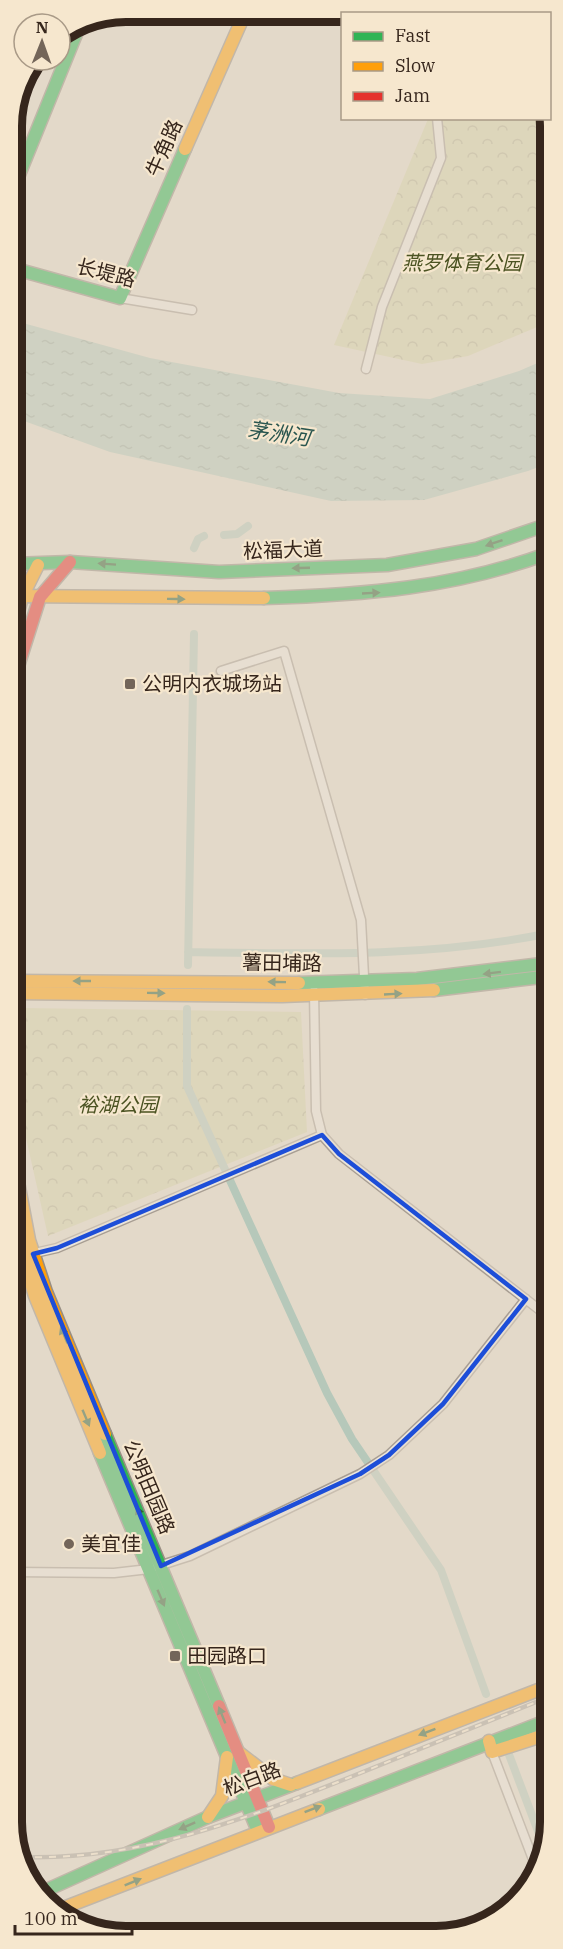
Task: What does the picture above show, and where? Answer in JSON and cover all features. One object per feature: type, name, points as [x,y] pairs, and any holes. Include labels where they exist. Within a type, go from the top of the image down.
[{"type":"main road","name":"牛角路","points":[[120,298],[241,22]]},
{"type":"main road","points":[[23,165],[76,35]]},
{"type":"main road","name":"长堤路","points":[[23,270],[120,298]]},
{"type":"main road","name":"松福大道","points":[[23,564],[70,562],[219,572],[387,565],[476,549],[540,527]]},
{"type":"main road","points":[[23,596],[220,599],[390,592],[483,576],[540,556]]},
{"type":"main road","points":[[23,652],[40,597],[70,562]]},
{"type":"main road","points":[[23,588],[38,565]]},
{"type":"main road","name":"薯田埔路","points":[[22,993],[314,989],[464,976],[540,965]]},
{"type":"main road","name":"薯田埔路","points":[[364,983],[454,989],[540,977]]},
{"type":"main road","name":"薯田埔路","points":[[22,981],[314,989]]},
{"type":"main road","name":"公明田园路","points":[[23,1256],[35,1296],[155,1568],[264,1829]]},
{"type":"main road","name":"松白路","points":[[48,1890],[208,1817],[540,1689]]},
{"type":"main road","points":[[66,1907],[264,1829],[490,1745],[510,1734],[540,1723]]},
{"type":"main road","points":[[490,1745],[540,1735]]},
{"type":"main road","points":[[208,1817],[222,1796],[232,1755],[273,1779],[291,1785]]},
{"type":"street","points":[[366,369],[382,306],[441,158],[437,120]]},
{"type":"street","name":"长堤路","points":[[120,298],[192,310]]},
{"type":"street","points":[[221,671],[284,651],[361,920],[364,983]]},
{"type":"street","points":[[314,989],[316,1111],[322,1134],[339,1154],[540,1310]]},
{"type":"street","points":[[23,1256],[57,1248],[322,1134]]},
{"type":"street","points":[[22,1572],[114,1573],[155,1568],[190,1556],[360,1474],[389,1455],[443,1404],[526,1299]]},
{"type":"street","points":[[490,1745],[534,1861]]},
{"type":"highlighted area","points":[[322,1135],[339,1154],[526,1299],[443,1404],[389,1455],[360,1474],[161,1566],[33,1254],[57,1248]]},
{"type":"green space","name":"燕罗体育公园","points":[[428,120],[540,120],[540,326],[468,356],[422,364],[334,345]]},
{"type":"green space","name":"裕湖公园","points":[[22,1008],[301,1012],[307,1132],[48,1236],[22,1122]]},
{"type":"water","name":"茅洲河","points":[[23,323],[150,358],[339,393],[430,399],[519,371],[540,362],[540,466],[424,500],[331,501],[110,452],[23,421]]},
{"type":"waterway","points":[[224,535],[237,534],[248,526]]},
{"type":"waterway","points":[[194,548],[198,539],[204,536]]},
{"type":"waterway","points":[[188,965],[194,634]]},
{"type":"waterway","points":[[188,952],[415,951],[460,947],[540,935]]},
{"type":"waterway","points":[[187,1009],[187,1086],[327,1393],[352,1439],[441,1570],[486,1694]]},
{"type":"waterway","points":[[508,1752],[540,1835]]},
{"type":"railway","points":[[28,1857],[107,1852],[191,1834],[232,1822],[313,1792],[540,1700]]},
{"type":"traffic: fast","points":[[23,165],[76,35]]},
{"type":"traffic: fast","points":[[23,271],[120,298],[185,149]]},
{"type":"traffic: fast","points":[[23,564],[70,562],[219,572],[387,565],[476,549],[540,527]]},
{"type":"traffic: fast","points":[[264,598],[337,595],[408,588],[479,574],[540,556]]},
{"type":"traffic: fast","points":[[299,983],[417,979],[540,964]]},
{"type":"traffic: fast","points":[[434,990],[540,977]]},
{"type":"traffic: fast","points":[[105,1434],[219,1706]]},
{"type":"traffic: fast","points":[[100,1453],[258,1831]]},
{"type":"traffic: fast","points":[[319,1809],[540,1723]]},
{"type":"traffic: fast","points":[[48,1890],[208,1817],[297,1783]]},
{"type":"traffic: slow","points":[[185,149],[241,22]]},
{"type":"traffic: slow","points":[[23,596],[38,565]]},
{"type":"traffic: slow","points":[[23,596],[264,598]]},
{"type":"traffic: slow","points":[[22,981],[299,983]]},
{"type":"traffic: slow","points":[[22,993],[282,996],[434,990]]},
{"type":"traffic: slow","points":[[22,1205],[29,1240],[46,1292],[105,1434]]},
{"type":"traffic: slow","points":[[22,1256],[35,1296],[100,1453]]},
{"type":"traffic: slow","points":[[297,1783],[540,1689]]},
{"type":"traffic: slow","points":[[489,1741],[492,1752],[540,1737]]},
{"type":"traffic: slow","points":[[238,1752],[273,1779],[291,1785]]},
{"type":"traffic: slow","points":[[208,1817],[222,1796],[227,1757]]},
{"type":"traffic: slow","points":[[66,1907],[319,1809]]},
{"type":"traffic: jam","points":[[23,652],[40,597],[70,562]]},
{"type":"traffic: jam","points":[[219,1706],[269,1827]]},
{"type":"place","name":"公明内衣城场站","points":[[130,684]]},
{"type":"place","name":"美宜佳","points":[[69,1544]]},
{"type":"place","name":"田园路口","points":[[175,1656]]}]
